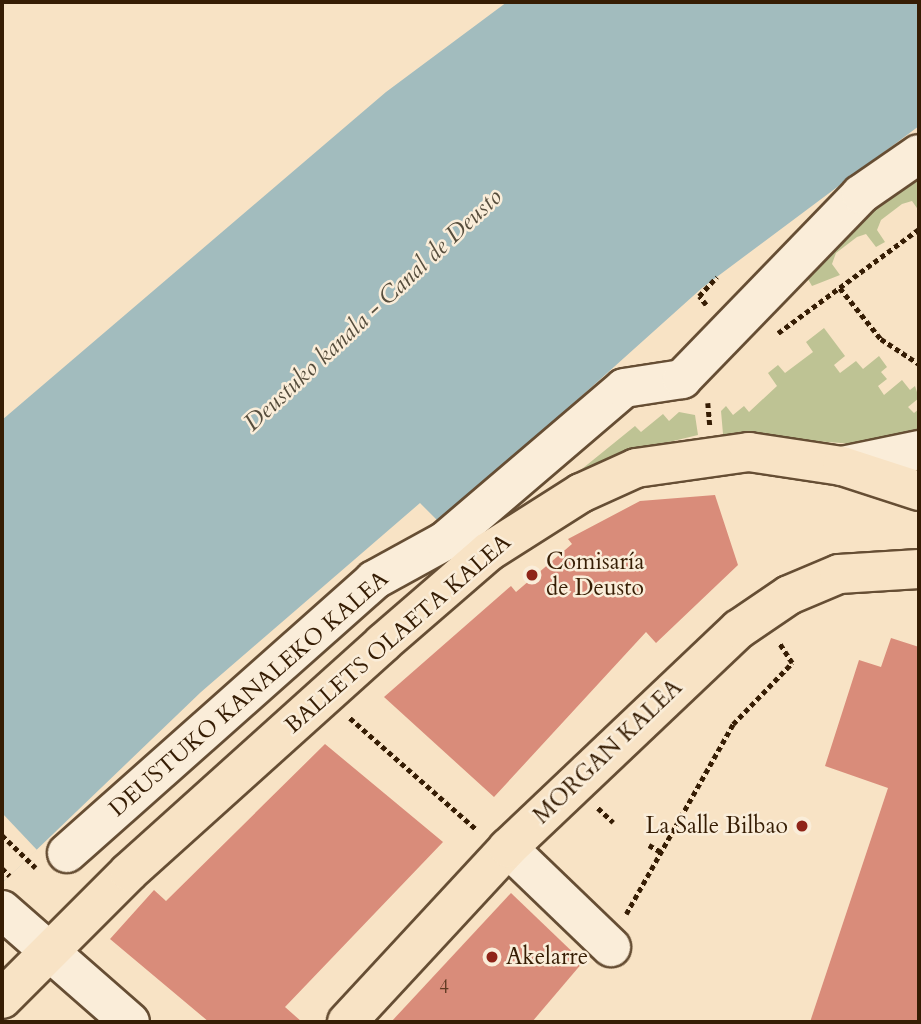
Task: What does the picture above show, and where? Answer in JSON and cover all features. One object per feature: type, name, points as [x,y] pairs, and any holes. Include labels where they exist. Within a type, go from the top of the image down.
[{"type":"main road","name":"BALLETS OLAETA KALEA","points":[[2,999],[45,954],[383,643],[488,552],[542,516],[636,468],[686,457],[749,452],[842,466],[919,491]]},
{"type":"main road","name":"MORGAN KALEA","points":[[347,1022],[496,842],[761,612],[839,574],[919,569]]},
{"type":"street","points":[[682,379],[861,194],[919,153]]},
{"type":"street","name":"DEUSTUKO KANALEKO KALEA","points":[[67,853],[374,580],[444,541],[624,388],[682,379]]},
{"type":"street","points":[[842,466],[919,450]]},
{"type":"street","points":[[496,842],[611,947]]},
{"type":"street","points":[[6,893],[45,954],[130,1022]]},
{"type":"path","points":[[773,336],[919,229]]},
{"type":"path","points":[[699,296],[717,277]]},
{"type":"path","points":[[840,288],[881,339],[919,364]]},
{"type":"path","points":[[682,379],[706,385],[711,433]]},
{"type":"path","points":[[611,947],[733,724],[792,663],[778,640]]},
{"type":"path","points":[[338,708],[496,842]]},
{"type":"path","points":[[595,805],[613,822]]},
{"type":"path","points":[[2,835],[26,860]]},
{"type":"path","points":[[649,845],[661,852]]},
{"type":"path","points":[[2,868],[6,893]]},
{"type":"green space","points":[[919,171],[919,211],[912,201],[902,204],[881,220],[877,230],[885,242],[876,247],[866,234],[857,237],[836,253],[832,264],[840,275],[812,286],[805,274],[822,247]]},
{"type":"green space","points":[[824,328],[845,356],[834,365],[840,373],[856,361],[863,369],[879,356],[887,367],[881,372],[887,379],[878,386],[884,395],[902,380],[910,390],[915,386],[919,398],[908,407],[914,413],[919,409],[919,437],[867,445],[723,434],[721,411],[726,406],[733,415],[744,406],[749,412],[777,386],[768,373],[778,365],[785,373],[813,352],[806,342]]},
{"type":"green space","points":[[679,412],[695,415],[698,435],[636,450],[572,477],[635,426],[641,432],[663,414],[669,421]]},
{"type":"water","name":"Deustuko kanala - Canal de Deusto","points":[[507,2],[919,2],[919,126],[702,288],[440,523],[420,503],[201,692],[2,883],[2,420],[386,92]]},
{"type":"pier","points":[[2,813],[37,850],[2,883]]},
{"type":"building","points":[[715,495],[738,565],[656,643],[646,632],[494,797],[384,697],[511,586],[516,592],[572,544],[568,539],[640,501]]},
{"type":"building","points":[[891,638],[919,647],[919,1022],[810,1022],[888,788],[825,766],[859,660],[881,667]]},
{"type":"building","points":[[325,744],[443,842],[285,1007],[302,1022],[209,1022],[110,939],[154,890],[166,901]]},
{"type":"building","points":[[511,893],[583,962],[532,1022],[391,1022]]},
{"type":"place","name":"Comisaría de Deusto","points":[[532,575]]},
{"type":"place","name":"La Salle Bilbao","points":[[802,826]]},
{"type":"place","name":"Akelarre","points":[[492,957]]}]
